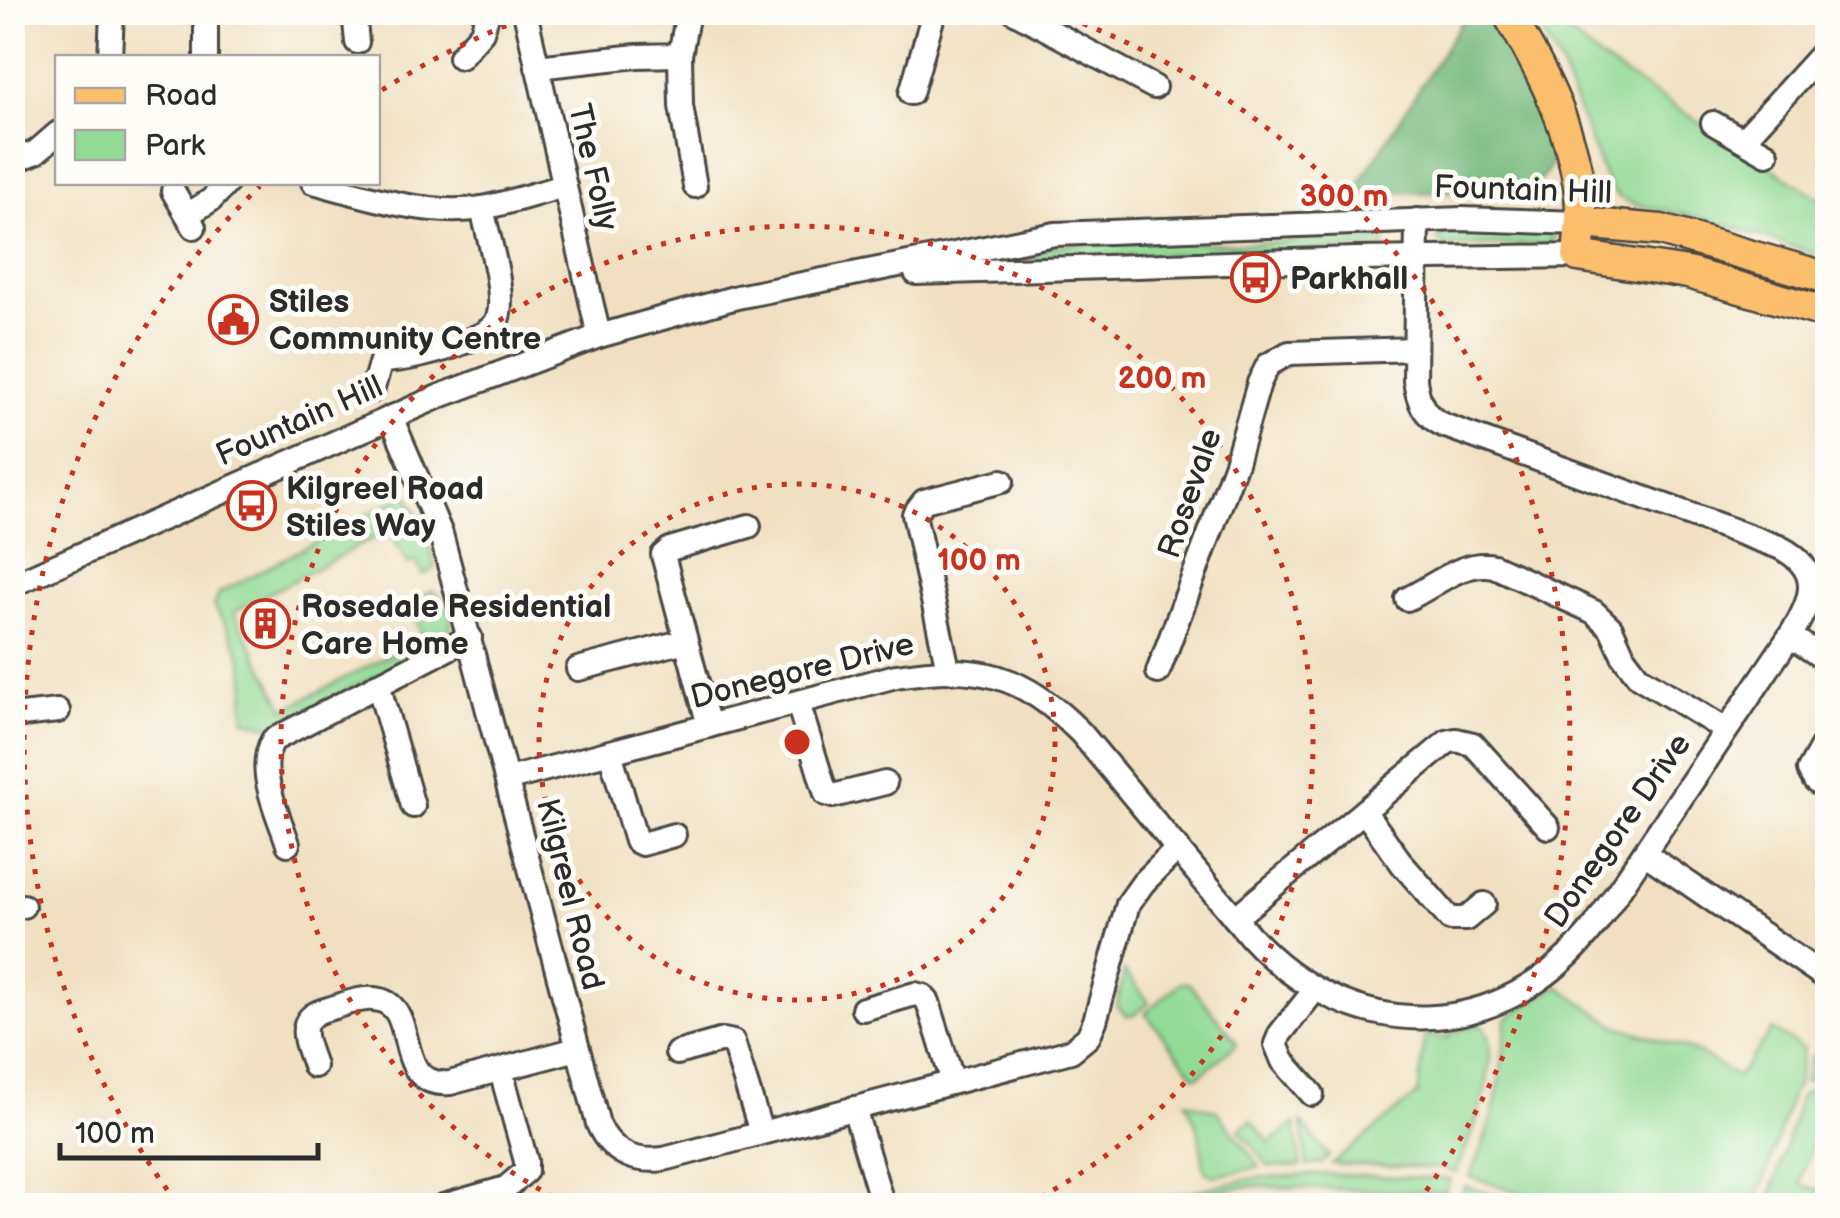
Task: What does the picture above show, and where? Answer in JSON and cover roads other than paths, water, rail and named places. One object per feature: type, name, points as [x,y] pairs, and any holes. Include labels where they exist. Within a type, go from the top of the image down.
[{"type":"main road","points":[[1508,12],[1539,69],[1570,141],[1580,188],[1578,256]]},
{"type":"main road","name":"Fountain Hill","points":[[1580,223],[1662,230],[1828,278]]},
{"type":"main road","name":"Fountain Hill","points":[[1578,256],[1688,273],[1828,314]]},
{"type":"street","points":[[110,55],[112,12]]},
{"type":"street","points":[[206,12],[206,55]]},
{"type":"street","points":[[354,12],[357,42]]},
{"type":"street","points":[[459,55],[482,32],[488,12]]},
{"type":"street","name":"The Folly","points":[[525,12],[599,336]]},
{"type":"street","points":[[688,12],[680,56],[680,106],[694,186]]},
{"type":"street","points":[[911,93],[934,12]]},
{"type":"street","points":[[1015,12],[1154,87]]},
{"type":"street","points":[[1742,140],[1828,46]]},
{"type":"street","points":[[537,67],[637,56],[680,56]]},
{"type":"street","points":[[1714,123],[1767,154]]},
{"type":"street","points":[[12,162],[36,152],[55,136]]},
{"type":"street","points":[[173,191],[192,221],[225,185]]},
{"type":"street","points":[[325,185],[405,204],[456,210],[482,208],[565,186]]},
{"type":"street","points":[[372,391],[381,361],[414,359],[440,351],[479,336],[496,321],[501,298],[482,208]]},
{"type":"street","name":"Fountain Hill","points":[[12,586],[390,416],[599,336],[736,296],[1055,234],[1416,220],[1580,223]]},
{"type":"street","name":"Donegore Drive","points":[[509,780],[896,676],[948,669],[1008,680],[1046,701],[1081,733],[1270,958],[1314,991],[1358,1008],[1408,1018],[1452,1016],[1498,1000],[1548,974],[1574,952],[1644,853],[1806,611],[1811,588],[1807,571],[1793,555],[1761,540],[1438,423],[1426,413],[1419,400],[1415,349],[1416,220]]},
{"type":"street","name":"Fountain Hill","points":[[852,274],[1578,256]]},
{"type":"street","name":"Rosevale","points":[[1158,672],[1236,464],[1259,383],[1268,366],[1293,352],[1415,349]]},
{"type":"street","name":"Kilgreel Road","points":[[390,416],[442,534],[602,1132],[614,1148],[633,1159],[664,1159],[1058,1056],[1083,1042],[1096,1021],[1128,904],[1143,882],[1178,848]]},
{"type":"street","points":[[948,669],[914,514],[924,501],[1002,481]]},
{"type":"street","points":[[709,726],[664,553],[749,526]]},
{"type":"street","points":[[1407,599],[1468,566],[1484,564],[1506,571],[1594,612],[1611,628],[1624,657],[1640,676],[1726,730]]},
{"type":"street","points":[[1790,636],[1828,661]]},
{"type":"street","points":[[288,844],[266,769],[270,744],[281,734],[470,638]]},
{"type":"street","points":[[578,668],[684,640]]},
{"type":"street","points":[[378,684],[413,806]]},
{"type":"street","points":[[798,703],[826,794],[834,796],[885,783]]},
{"type":"street","points":[[12,716],[58,711]]},
{"type":"street","points":[[1828,736],[1809,770],[1815,782],[1828,790]]},
{"type":"street","points":[[1235,918],[1448,742],[1473,744],[1548,827]]},
{"type":"street","points":[[610,752],[635,840],[642,844],[674,835]]},
{"type":"street","points":[[1364,812],[1450,918],[1466,920],[1484,904]]},
{"type":"street","points":[[1644,853],[1828,979]]},
{"type":"street","points":[[1312,1094],[1282,1058],[1276,1044],[1314,991]]},
{"type":"street","points":[[863,1009],[914,994],[923,996],[953,1082]]},
{"type":"street","points":[[314,1066],[305,1031],[310,1018],[323,1010],[375,998],[390,1005],[399,1016],[412,1061],[426,1080],[444,1084],[578,1049]]},
{"type":"street","points":[[678,1053],[732,1041],[762,1132]]},
{"type":"street","points":[[443,1206],[502,1190],[526,1172],[501,1071]]},
{"type":"street","points":[[854,1108],[884,1206]]},
{"type":"place","name":"Parkhall","points":[[1255,278]]},
{"type":"place","name":"Stiles Community Centre","points":[[234,319]]},
{"type":"place","name":"Kilgreel Road Stiles Way","points":[[251,506]]},
{"type":"place","name":"Rosedale Residential Care Home","points":[[266,624]]}]
